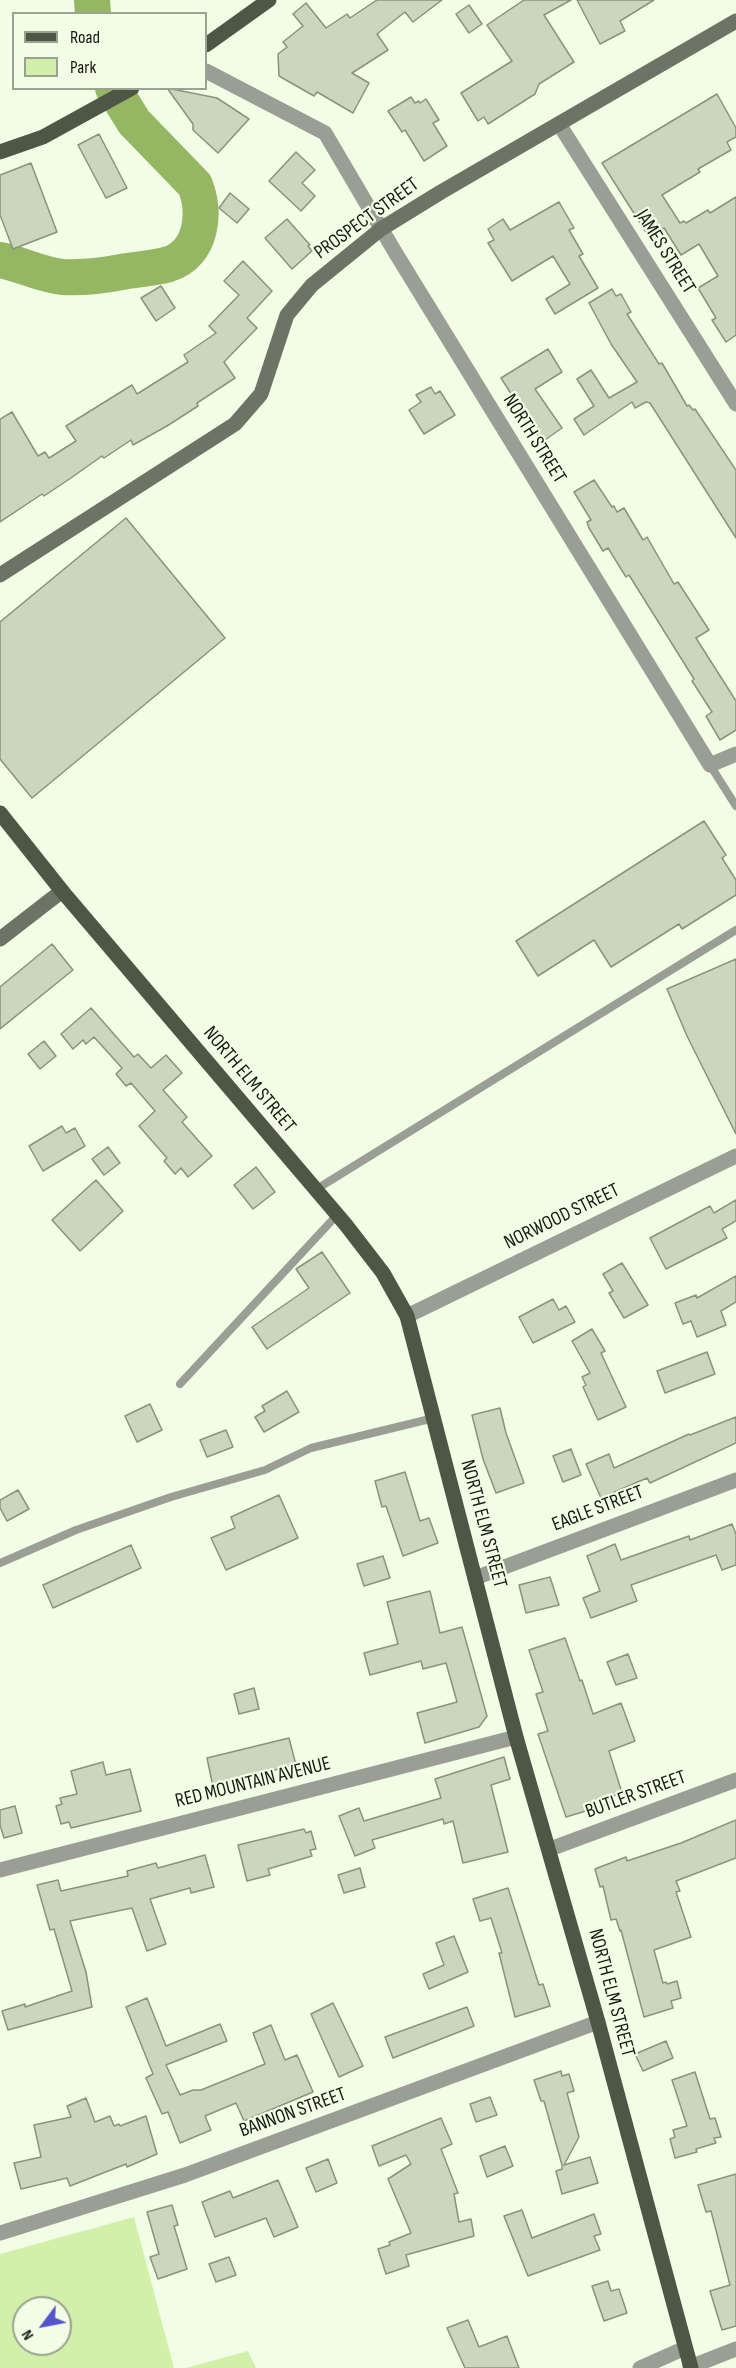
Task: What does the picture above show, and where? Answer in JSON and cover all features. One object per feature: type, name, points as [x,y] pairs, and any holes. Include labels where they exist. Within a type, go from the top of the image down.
[{"type":"main road","points":[[207,44],[269,0]]},
{"type":"main road","name":"PROSPECT STREET","points":[[0,575],[235,424],[261,394],[287,315],[312,285],[381,229],[736,21]]},
{"type":"main road","points":[[0,152],[43,137],[128,90]]},
{"type":"main road","name":"NORTH ELM STREET","points":[[0,813],[62,891],[337,1215],[383,1273],[407,1316],[516,1737],[550,1849],[691,2367]]},
{"type":"main road","points":[[0,939],[62,891]]},
{"type":"street","name":"NORTH STREET","points":[[207,72],[325,133],[381,229],[710,765]]},
{"type":"street","name":"JAMES STREET","points":[[559,124],[736,404]]},
{"type":"street","points":[[710,765],[736,754]]},
{"type":"street","name":"NORWOOD STREET","points":[[407,1316],[736,1156]]},
{"type":"street","name":"EAGLE STREET","points":[[475,1578],[736,1480]]},
{"type":"street","name":"RED MOUNTAIN AVENUE","points":[[0,1870],[516,1737]]},
{"type":"street","name":"BUTLER STREET","points":[[550,1849],[736,1780]]},
{"type":"street","name":"BANNON STREET","points":[[0,2233],[185,2175],[598,2022]]},
{"type":"street","points":[[640,2368],[685,2348]]},
{"type":"street","points":[[691,2367],[736,2349]]},
{"type":"lane","points":[[710,765],[736,806]]},
{"type":"lane","points":[[315,1190],[736,930]]},
{"type":"lane","points":[[180,1384],[337,1215]]},
{"type":"lane","points":[[0,1563],[76,1530],[171,1497],[265,1470],[311,1448],[434,1418]]},
{"type":"green space","points":[[134,2217],[174,2368],[0,2368],[0,2254]]},
{"type":"green space","points":[[248,2351],[256,2368],[186,2368]]},
{"type":"building","points":[[377,0],[442,0],[413,22],[405,12],[377,34],[388,50],[352,73],[369,83],[353,113],[317,92],[314,96],[279,76],[278,54],[287,47],[283,42],[303,26],[293,14],[306,3],[326,28],[347,14],[350,18]]},
{"type":"building","points":[[524,0],[571,0],[544,15],[574,62],[539,84],[535,94],[488,124],[484,117],[478,121],[461,93],[512,61],[487,25]]},
{"type":"building","points":[[577,0],[654,0],[620,21],[625,31],[600,44]]},
{"type":"building","points":[[469,5],[482,24],[469,33],[456,14]]},
{"type":"building","points":[[168,90],[217,98],[249,119],[218,153],[193,130],[193,124]]},
{"type":"building","points":[[717,94],[736,128],[736,137],[727,142],[731,150],[698,169],[700,172],[662,195],[680,223],[684,221],[686,223],[708,210],[710,213],[736,197],[736,335],[726,342],[712,320],[716,318],[698,288],[718,276],[699,244],[681,255],[664,228],[649,237],[602,163]]},
{"type":"building","points":[[411,97],[415,103],[426,99],[439,120],[433,123],[447,146],[424,161],[405,130],[402,132],[388,111]]},
{"type":"building","points":[[99,134],[127,188],[106,198],[78,145]]},
{"type":"building","points":[[296,152],[315,170],[302,183],[315,196],[301,211],[269,181]]},
{"type":"building","points":[[31,163],[57,232],[13,249],[0,215],[0,175]]},
{"type":"building","points":[[230,193],[249,209],[237,223],[219,208]]},
{"type":"building","points":[[559,202],[574,228],[569,230],[583,254],[579,256],[598,288],[555,314],[546,299],[570,284],[553,256],[512,281],[488,243],[494,240],[488,229],[503,219],[510,230]]},
{"type":"building","points":[[287,219],[310,245],[308,246],[312,251],[292,269],[265,238]]},
{"type":"building","points":[[243,261],[272,291],[247,318],[257,328],[224,362],[235,378],[167,426],[133,445],[131,440],[104,458],[102,456],[44,496],[42,494],[0,522],[0,419],[12,412],[38,456],[45,452],[49,458],[76,441],[66,426],[132,385],[137,394],[188,362],[184,355],[216,333],[209,326],[239,295],[224,281]]},
{"type":"building","points":[[161,286],[175,308],[156,321],[141,298]]},
{"type":"building","points":[[612,289],[616,296],[621,294],[631,312],[627,314],[659,364],[662,363],[687,406],[695,409],[736,470],[736,538],[650,403],[646,402],[635,408],[632,402],[584,435],[574,419],[594,406],[577,379],[591,370],[609,398],[637,382],[611,344],[589,303]]},
{"type":"building","points":[[548,349],[562,372],[535,389],[562,428],[542,442],[501,378]]},
{"type":"building","points":[[431,387],[435,394],[440,391],[455,415],[424,434],[409,410],[421,402],[416,395]]},
{"type":"building","points":[[594,480],[612,507],[614,506],[617,512],[624,508],[643,540],[647,537],[674,584],[678,582],[709,630],[696,638],[736,701],[736,730],[720,740],[706,716],[712,712],[692,681],[694,679],[629,575],[626,577],[608,548],[603,551],[589,528],[587,522],[591,520],[574,492]]},
{"type":"building","points":[[126,518],[225,638],[32,798],[0,759],[0,622]]},
{"type":"building","points":[[704,821],[726,855],[722,858],[736,880],[736,895],[682,929],[679,924],[611,967],[594,940],[538,976],[516,941]]},
{"type":"building","points":[[52,944],[73,970],[0,1029],[0,987]]},
{"type":"building","points":[[736,959],[736,1134],[687,1036],[667,989]]},
{"type":"building","points":[[91,1008],[134,1057],[138,1054],[151,1068],[166,1055],[182,1073],[163,1090],[187,1117],[182,1122],[212,1156],[188,1177],[181,1168],[175,1174],[164,1161],[167,1158],[139,1126],[155,1111],[131,1083],[126,1086],[116,1074],[122,1068],[94,1037],[86,1044],[83,1040],[73,1049],[61,1034]]},
{"type":"building","points":[[44,1041],[56,1056],[40,1069],[28,1054]]},
{"type":"building","points":[[62,1126],[66,1133],[75,1128],[85,1146],[43,1171],[29,1146]]},
{"type":"building","points":[[108,1147],[120,1163],[104,1175],[92,1159]]},
{"type":"building","points":[[256,1167],[275,1192],[253,1209],[234,1185]]},
{"type":"building","points":[[96,1180],[123,1211],[80,1251],[52,1220]]},
{"type":"building","points":[[736,1200],[736,1221],[722,1229],[727,1238],[666,1269],[650,1238],[710,1206],[714,1213]]},
{"type":"building","points":[[322,1252],[350,1293],[267,1349],[252,1327],[309,1288],[296,1269]]},
{"type":"building","points":[[622,1263],[648,1305],[624,1318],[609,1293],[613,1291],[603,1274]]},
{"type":"building","points":[[736,1276],[736,1302],[721,1311],[726,1325],[697,1337],[691,1321],[683,1324],[675,1303],[696,1295],[697,1298]]},
{"type":"building","points":[[553,1299],[559,1310],[566,1306],[575,1322],[533,1343],[519,1317]]},
{"type":"building","points":[[592,1329],[605,1351],[601,1353],[626,1407],[598,1420],[583,1387],[586,1385],[582,1377],[590,1373],[572,1341]]},
{"type":"building","points":[[707,1352],[715,1374],[665,1393],[657,1371]]},
{"type":"building","points":[[287,1391],[299,1412],[264,1432],[255,1417],[265,1411],[262,1406]]},
{"type":"building","points":[[150,1404],[162,1430],[137,1442],[125,1416]]},
{"type":"building","points":[[500,1408],[506,1433],[524,1483],[496,1493],[483,1459],[472,1415]]},
{"type":"building","points":[[736,1417],[736,1443],[650,1483],[647,1478],[601,1498],[586,1464],[609,1454],[614,1468],[689,1434]]},
{"type":"building","points":[[226,1430],[233,1447],[207,1457],[200,1440]]},
{"type":"building","points":[[571,1449],[581,1475],[563,1482],[553,1456]]},
{"type":"building","points":[[405,1472],[420,1521],[429,1518],[438,1543],[403,1556],[386,1506],[382,1507],[375,1481]]},
{"type":"building","points":[[18,1490],[29,1509],[7,1521],[0,1508],[0,1500]]},
{"type":"building","points":[[279,1495],[298,1538],[226,1570],[211,1538],[235,1528],[231,1517]]},
{"type":"building","points":[[732,1524],[736,1534],[736,1565],[722,1570],[716,1555],[631,1585],[637,1601],[591,1618],[583,1598],[600,1591],[587,1556],[615,1544],[621,1560],[689,1536],[690,1540]]},
{"type":"building","points":[[131,1545],[141,1568],[53,1608],[43,1585]]},
{"type":"building","points":[[383,1556],[390,1578],[364,1586],[357,1564]]},
{"type":"building","points":[[550,1577],[559,1605],[526,1613],[519,1585]]},
{"type":"building","points":[[430,1591],[440,1633],[462,1627],[487,1716],[479,1727],[425,1743],[417,1713],[457,1702],[446,1663],[423,1669],[421,1661],[370,1675],[364,1653],[398,1644],[387,1602]]},
{"type":"building","points":[[565,1638],[593,1714],[621,1703],[635,1741],[609,1751],[622,1793],[610,1797],[612,1803],[566,1817],[538,1734],[548,1731],[536,1694],[543,1692],[529,1650]]},
{"type":"building","points":[[628,1654],[637,1678],[616,1685],[607,1662]]},
{"type":"building","points":[[254,1688],[259,1709],[239,1714],[234,1694]]},
{"type":"building","points":[[289,1738],[296,1765],[236,1779],[237,1782],[213,1787],[207,1758]]},
{"type":"building","points":[[504,1757],[510,1779],[491,1785],[508,1852],[463,1863],[453,1821],[444,1824],[443,1819],[372,1840],[375,1848],[355,1856],[339,1816],[359,1808],[364,1821],[441,1798],[435,1779]]},
{"type":"building","points":[[103,1762],[106,1775],[130,1769],[141,1811],[71,1828],[69,1822],[61,1824],[56,1806],[62,1804],[60,1798],[77,1794],[71,1771]]},
{"type":"building","points":[[15,1806],[22,1833],[4,1838],[0,1825],[0,1810]]},
{"type":"building","points":[[736,1820],[736,1858],[676,1881],[680,1891],[676,1892],[691,1937],[654,1950],[663,1983],[677,1981],[681,1998],[671,2001],[673,2008],[644,2017],[621,1930],[616,1919],[611,1920],[603,1886],[600,1887],[595,1869],[626,1857],[627,1861],[681,1843]]},
{"type":"building","points":[[304,1829],[306,1833],[311,1831],[316,1849],[310,1850],[312,1856],[268,1869],[270,1875],[247,1881],[238,1845]]},
{"type":"building","points":[[205,1855],[214,1887],[191,1893],[190,1888],[150,1899],[166,1944],[147,1951],[132,1908],[70,1921],[86,1972],[92,2007],[8,2030],[2,2011],[25,2004],[25,2007],[72,1991],[54,1929],[50,1930],[37,1885],[58,1880],[61,1891],[128,1876],[127,1871],[156,1863],[158,1868]]},
{"type":"building","points":[[360,1868],[365,1887],[344,1893],[338,1875]]},
{"type":"building","points":[[508,1888],[539,1985],[543,1984],[550,2006],[515,2017],[499,1953],[502,1953],[491,1918],[480,1921],[473,1899]]},
{"type":"building","points":[[454,1936],[468,1972],[429,1989],[423,1974],[444,1965],[436,1943]]},
{"type":"building","points":[[147,1998],[166,2046],[220,2024],[227,2041],[166,2065],[180,2095],[193,2090],[201,2090],[265,2064],[253,2033],[271,2025],[285,2060],[297,2055],[313,2092],[244,2121],[236,2103],[205,2116],[211,2130],[180,2143],[168,2112],[162,2114],[146,2078],[153,2074],[126,2007]]},
{"type":"building","points":[[333,2003],[363,2066],[339,2077],[311,2014]]},
{"type":"building","points":[[467,2007],[474,2026],[393,2058],[385,2037]]},
{"type":"building","points":[[666,2041],[673,2058],[643,2071],[635,2054]]},
{"type":"building","points":[[561,2071],[562,2076],[569,2074],[574,2091],[567,2093],[579,2137],[564,2165],[590,2157],[598,2183],[562,2194],[556,2171],[562,2169],[562,2165],[544,2101],[541,2101],[534,2080]]},
{"type":"building","points":[[695,2072],[710,2119],[715,2118],[721,2137],[714,2138],[716,2143],[696,2149],[697,2152],[675,2158],[670,2139],[675,2137],[673,2130],[687,2126],[672,2080]]},
{"type":"building","points":[[490,2097],[497,2115],[476,2122],[470,2104]]},
{"type":"building","points":[[86,2098],[95,2122],[110,2116],[114,2126],[119,2124],[120,2126],[146,2116],[157,2154],[127,2167],[126,2164],[70,2186],[67,2178],[21,2189],[14,2163],[41,2157],[34,2125],[71,2117],[67,2106]]},
{"type":"building","points":[[441,2118],[452,2144],[441,2149],[458,2193],[454,2194],[459,2222],[471,2219],[474,2236],[406,2255],[409,2266],[386,2274],[378,2249],[411,2233],[388,2179],[411,2164],[406,2155],[379,2166],[372,2146]]},
{"type":"building","points":[[505,2146],[513,2166],[487,2177],[480,2156]]},
{"type":"building","points":[[328,2159],[337,2183],[316,2192],[306,2168]]},
{"type":"building","points":[[736,2174],[736,2326],[722,2330],[710,2291],[730,2285],[711,2211],[706,2212],[698,2185]]},
{"type":"building","points":[[278,2180],[298,2227],[274,2237],[266,2218],[215,2237],[202,2202],[230,2191],[233,2198]]},
{"type":"building","points":[[172,2205],[178,2225],[174,2226],[187,2269],[158,2279],[150,2257],[159,2254],[147,2212]]},
{"type":"building","points":[[522,2210],[532,2238],[594,2214],[601,2234],[594,2236],[600,2250],[528,2276],[504,2216]]},
{"type":"building","points":[[229,2257],[236,2275],[216,2282],[209,2264]]},
{"type":"building","points":[[608,2281],[611,2291],[619,2289],[627,2313],[604,2321],[592,2286]]},
{"type":"building","points":[[468,2320],[479,2347],[507,2336],[519,2368],[465,2368],[447,2328]]},
{"type":"waterway","points":[[92,0],[93,12]]},
{"type":"waterway","points":[[0,260],[55,276],[79,277],[169,264],[180,259],[189,251],[195,242],[200,219],[195,185],[134,122],[114,90]]}]
